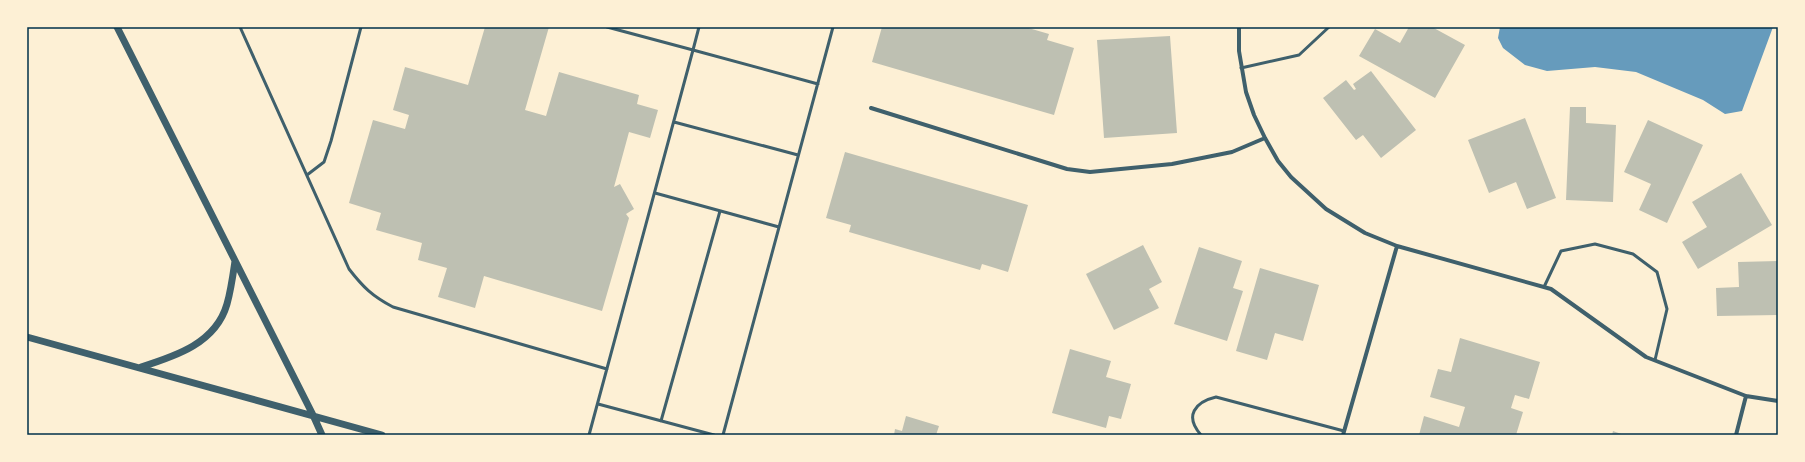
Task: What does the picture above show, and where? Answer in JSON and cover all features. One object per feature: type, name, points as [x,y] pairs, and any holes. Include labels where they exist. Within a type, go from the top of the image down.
[{"type":"street","points":[[117,27],[322,435]]},
{"type":"street","points":[[1239,27],[1241,68],[1248,98],[1265,138],[1286,172],[1313,199],[1349,224],[1397,246],[1551,289],[1646,357],[1746,396],[1778,401]]},
{"type":"street","points":[[871,108],[1067,169],[1090,172],[1180,162],[1232,152],[1265,138]]},
{"type":"street","points":[[1343,433],[1397,246]]},
{"type":"street","points":[[140,368],[177,356],[213,331],[227,305],[235,261]]},
{"type":"street","points":[[27,337],[382,435]]},
{"type":"street","points":[[1736,435],[1746,396]]},
{"type":"lane","points":[[240,27],[349,268],[362,286],[375,298],[393,307],[607,370]]},
{"type":"lane","points":[[307,176],[324,162],[331,141],[361,27]]},
{"type":"lane","points":[[607,27],[818,84]]},
{"type":"lane","points":[[589,435],[700,27]]},
{"type":"lane","points":[[723,435],[833,27]]},
{"type":"lane","points":[[1241,68],[1299,55],[1329,27]]},
{"type":"lane","points":[[674,122],[798,155]]},
{"type":"lane","points":[[655,193],[779,228]]},
{"type":"lane","points":[[662,421],[720,211]]},
{"type":"lane","points":[[1544,287],[1561,251],[1595,244],[1633,254],[1657,272],[1667,309],[1655,360]]},
{"type":"lane","points":[[1201,435],[1195,428],[1193,419],[1195,408],[1204,400],[1216,397],[1343,433]]},
{"type":"lane","points":[[598,404],[714,435]]},
{"type":"water","points":[[1500,27],[1773,27],[1742,111],[1725,114],[1703,100],[1636,72],[1595,67],[1547,71],[1525,65],[1503,48],[1498,38]]},
{"type":"building","points":[[485,27],[549,27],[525,110],[546,116],[559,72],[639,95],[637,104],[658,110],[650,138],[629,132],[614,187],[620,184],[634,209],[626,214],[629,218],[602,311],[484,276],[475,308],[438,297],[447,268],[418,260],[422,243],[376,230],[381,213],[349,203],[373,120],[405,129],[409,115],[393,110],[405,67],[468,85]]},
{"type":"building","points":[[882,27],[1025,27],[1049,34],[1047,40],[1074,48],[1054,115],[872,62]]},
{"type":"building","points":[[1409,27],[1432,27],[1465,45],[1435,98],[1359,56],[1375,29],[1400,43]]},
{"type":"building","points":[[1170,36],[1177,133],[1104,138],[1097,40]]},
{"type":"building","points":[[1371,71],[1416,130],[1381,158],[1363,135],[1356,140],[1323,98],[1346,80],[1354,90],[1356,89],[1353,84]]},
{"type":"building","points":[[1570,107],[1586,107],[1586,123],[1616,125],[1613,202],[1566,200]]},
{"type":"building","points":[[1525,118],[1556,198],[1527,209],[1516,182],[1489,193],[1468,140]]},
{"type":"building","points":[[1648,120],[1703,145],[1667,223],[1639,210],[1651,184],[1624,172]]},
{"type":"building","points":[[845,152],[1028,205],[1008,272],[982,264],[980,270],[849,232],[851,225],[826,218]]},
{"type":"building","points":[[1741,173],[1772,225],[1698,269],[1682,242],[1707,227],[1692,202]]},
{"type":"building","points":[[1143,245],[1162,282],[1149,289],[1159,308],[1114,330],[1086,274]]},
{"type":"building","points":[[1199,247],[1242,261],[1233,288],[1243,291],[1227,341],[1174,324]]},
{"type":"building","points":[[1778,261],[1778,315],[1717,316],[1716,288],[1739,287],[1738,262]]},
{"type":"building","points":[[1260,268],[1319,285],[1303,341],[1275,333],[1267,360],[1236,351]]},
{"type":"building","points":[[1460,338],[1540,362],[1529,399],[1515,395],[1511,408],[1523,412],[1516,435],[1419,435],[1424,416],[1459,427],[1465,407],[1430,397],[1438,369],[1451,372]]},
{"type":"building","points":[[1070,349],[1111,361],[1106,377],[1131,384],[1121,419],[1109,416],[1106,428],[1052,413]]},
{"type":"building","points":[[906,416],[939,426],[936,435],[894,435],[895,429],[902,431]]},
{"type":"building","points":[[1613,431],[1624,435],[1612,435]]}]
